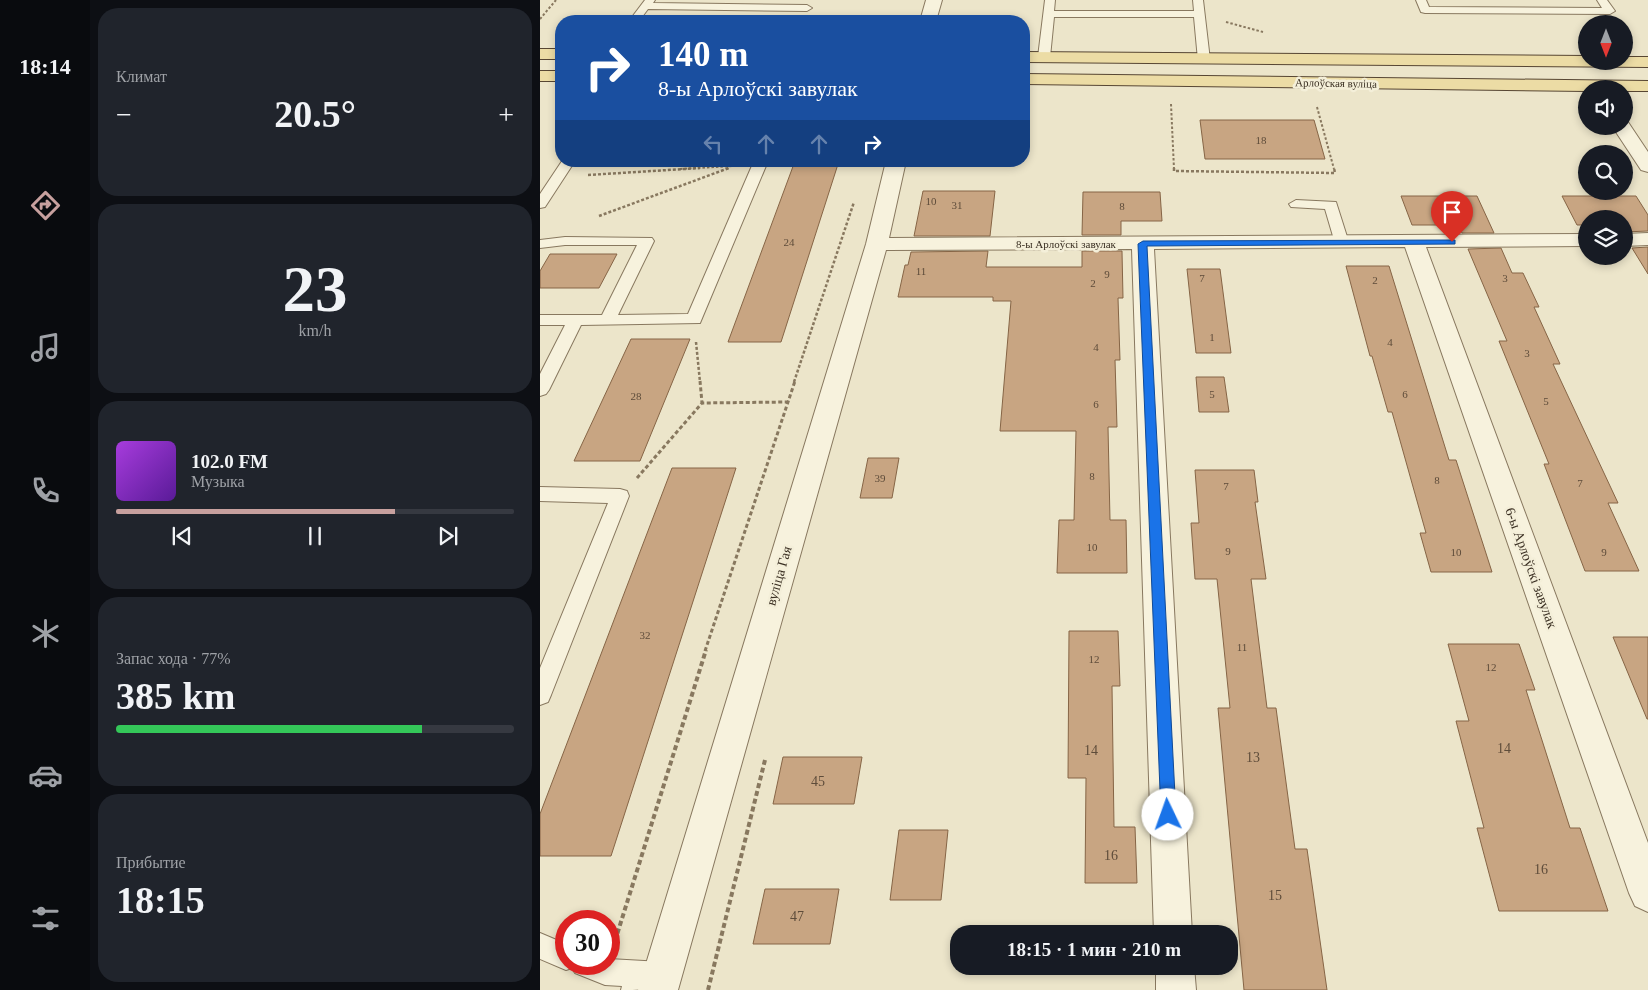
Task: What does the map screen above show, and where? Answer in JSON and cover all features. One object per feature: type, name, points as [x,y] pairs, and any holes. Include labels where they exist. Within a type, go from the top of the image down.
[{"type":"main road","points":[[540,54],[555,54]]},
{"type":"main road","name":"Арлоўская вуліца","points":[[1030,57],[1204,60],[1648,62]]},
{"type":"main road","points":[[540,76],[555,76]]},
{"type":"main road","name":"Арлоўская вуліца","points":[[1030,79],[1578,87]]},
{"type":"main road","name":"Арлоўская вуліца","points":[[1633,86],[1648,86]]},
{"type":"street","points":[[930,15],[934,0]]},
{"type":"street","points":[[1627,135],[1648,166]]},
{"type":"street","name":"вуліца Гая","points":[[652,985],[876,244],[895,167]]},
{"type":"street","points":[[1633,240],[1648,239]]},
{"type":"street","name":"8-ы Арлоўскі завулак","points":[[876,244],[1414,243],[1578,240]]},
{"type":"street","name":"6-ы Арлоўскі завулак","points":[[1414,243],[1648,893]]},
{"type":"street","points":[[1143,244],[1173,925]]},
{"type":"street","points":[[1175,975],[1176,990]]},
{"type":"lane","points":[[1044,57],[1050,0]]},
{"type":"lane","points":[[1198,0],[1204,60]]},
{"type":"lane","points":[[1421,0],[1425,10],[1610,11],[1602,0]]},
{"type":"lane","points":[[638,15],[647,3],[810,4]]},
{"type":"lane","points":[[1049,14],[1199,14]]},
{"type":"lane","points":[[540,204],[565,167]]},
{"type":"lane","points":[[540,320],[694,319],[758,167]]},
{"type":"lane","points":[[1296,204],[1331,205],[1342,243]]},
{"type":"lane","points":[[540,244],[565,241],[647,242],[607,320]]},
{"type":"lane","points":[[540,390],[576,320]]},
{"type":"lane","points":[[540,494],[620,496],[540,695]]},
{"type":"lane","points":[[540,946],[555,952]]},
{"type":"lane","points":[[617,975],[652,985]]},
{"type":"path","points":[[540,19],[556,0]]},
{"type":"path","points":[[1199,14],[1266,33]]},
{"type":"path","points":[[1171,99],[1174,171],[1335,173],[1316,107]]},
{"type":"path","points":[[558,177],[707,167]]},
{"type":"path","points":[[594,218],[732,167]]},
{"type":"path","points":[[620,924],[707,644],[855,198]]},
{"type":"path","points":[[620,496],[702,403],[694,319]]},
{"type":"path","points":[[702,403],[788,402]]},
{"type":"building","points":[[1200,120],[1314,120],[1325,159],[1205,159]]},
{"type":"building","points":[[793,167],[837,167],[781,342],[728,342]]},
{"type":"building","points":[[923,191],[995,191],[990,236],[914,236]]},
{"type":"building","points":[[1083,192],[1160,192],[1162,221],[1121,221],[1121,235],[1082,235]]},
{"type":"building","points":[[1401,196],[1477,196],[1494,233],[1462,233],[1458,225],[1412,225]]},
{"type":"building","points":[[1562,196],[1578,196],[1578,200],[1633,200],[1633,196],[1636,196],[1648,215],[1648,231],[1633,232],[1633,210],[1578,210],[1577,225]]},
{"type":"building","points":[[1648,247],[1648,274],[1633,250],[1633,248]]},
{"type":"building","points":[[1501,248],[1512,273],[1523,273],[1539,307],[1534,307],[1560,364],[1553,364],[1618,503],[1608,503],[1639,571],[1585,571],[1544,464],[1549,464],[1499,341],[1507,341],[1468,249]]},
{"type":"building","points":[[988,251],[986,267],[1082,267],[1082,251],[1122,251],[1123,298],[1118,298],[1120,360],[1115,360],[1117,427],[1108,427],[1110,520],[1126,520],[1127,573],[1057,573],[1059,520],[1074,520],[1076,431],[1000,431],[1011,301],[993,301],[993,297],[898,297],[905,265],[908,265],[911,252]]},
{"type":"building","points":[[550,254],[617,254],[599,288],[540,288],[540,271]]},
{"type":"building","points":[[1346,266],[1389,266],[1449,460],[1456,460],[1492,572],[1431,572],[1420,533],[1426,533],[1392,412],[1388,412],[1372,356],[1370,356]]},
{"type":"building","points":[[1187,269],[1220,269],[1231,353],[1196,353]]},
{"type":"building","points":[[631,339],[690,339],[640,461],[574,461]]},
{"type":"building","points":[[1196,377],[1224,377],[1229,412],[1199,412]]},
{"type":"building","points":[[868,458],[899,458],[892,498],[860,498]]},
{"type":"building","points":[[672,468],[736,468],[611,856],[540,856],[540,814]]},
{"type":"building","points":[[1195,470],[1254,470],[1258,502],[1255,502],[1266,579],[1251,579],[1267,708],[1276,708],[1295,849],[1307,849],[1327,990],[1244,990],[1218,708],[1230,708],[1217,579],[1195,579],[1191,523],[1199,523]]},
{"type":"building","points":[[1069,631],[1118,631],[1120,686],[1112,686],[1114,827],[1135,827],[1137,883],[1085,883],[1086,778],[1068,778]]},
{"type":"building","points":[[1613,637],[1648,637],[1648,719],[1647,719]]},
{"type":"building","points":[[1448,644],[1519,644],[1535,690],[1526,690],[1570,828],[1580,828],[1608,911],[1499,911],[1477,828],[1484,828],[1456,721],[1469,721]]},
{"type":"building","points":[[783,757],[862,757],[854,804],[773,804]]},
{"type":"building","points":[[899,830],[948,830],[941,900],[890,900]]},
{"type":"building","points":[[765,889],[839,889],[830,944],[753,944]]},
{"type":"route","points":[[1168,815],[1143,244],[1452,242]]}]
